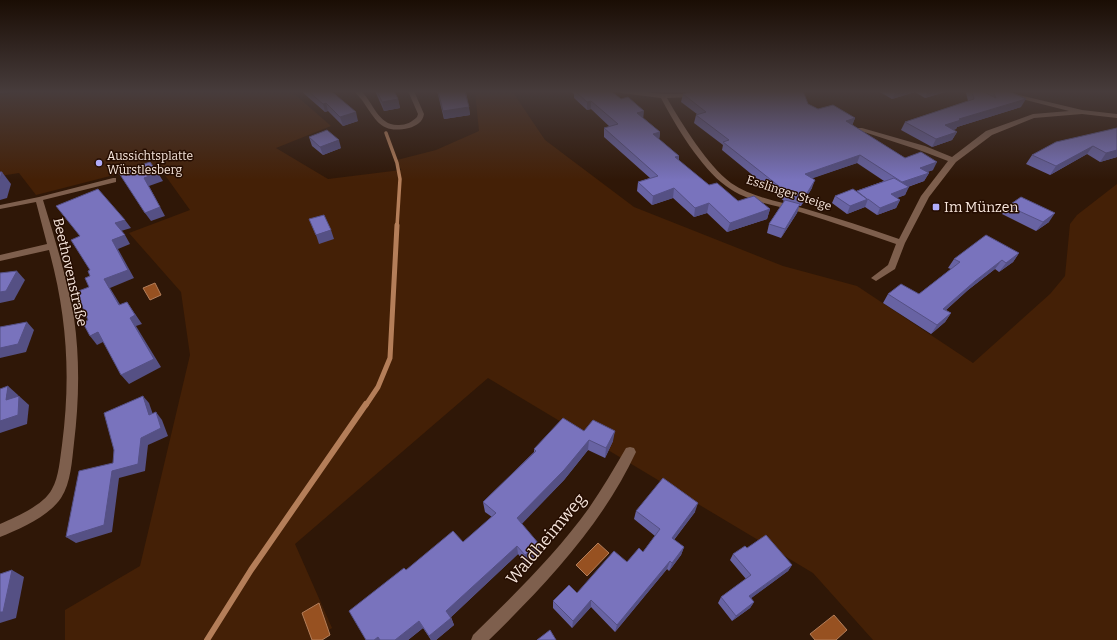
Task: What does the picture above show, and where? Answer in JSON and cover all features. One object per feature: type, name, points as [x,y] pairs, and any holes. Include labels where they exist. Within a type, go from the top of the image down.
[{"type":"street","points":[[379,121],[383,126],[395,128],[412,125],[417,121]]},
{"type":"street","name":"Esslinger Steige","points":[[677,121],[692,141],[729,184],[768,201],[810,212],[901,243]]},
{"type":"street","points":[[876,278],[892,267],[901,243],[925,196],[953,160],[989,133],[1021,121]]},
{"type":"street","points":[[860,129],[922,148],[953,160]]},
{"type":"street","points":[[0,207],[39,199],[113,180]]},
{"type":"street","name":"Beethovenstraße","points":[[0,531],[41,508],[57,494],[64,468],[70,433],[72,381],[68,320],[52,246],[39,199]]},
{"type":"street","points":[[0,258],[52,246]]},
{"type":"street","name":"Waldheimweg","points":[[478,640],[513,606],[572,540],[606,494],[630,452]]},
{"type":"shaded area","points":[[0,121],[325,121],[331,126],[276,148],[328,179],[401,170],[397,160],[436,150],[479,131],[478,121],[532,121],[545,140],[634,207],[783,266],[857,286],[973,363],[1050,294],[1065,276],[1070,224],[1077,215],[1117,184],[1117,640],[873,640],[813,573],[488,378],[295,544],[332,628],[311,640],[65,640],[65,610],[140,566],[190,355],[181,292],[129,233],[190,210],[157,164],[36,195],[19,173],[0,176]]},
{"type":"shaded area","points":[[155,283],[161,295],[150,300],[143,288]]},
{"type":"shaded area","points":[[598,543],[609,553],[587,576],[576,565]]},
{"type":"shaded area","points":[[319,603],[330,635],[322,640],[312,640],[302,613]]},
{"type":"shaded area","points":[[834,615],[847,630],[836,640],[815,640],[810,634]]},
{"type":"building","points":[[614,121],[647,121],[660,132],[653,134],[679,156],[675,157],[709,185],[717,183],[738,201],[754,196],[770,209],[730,223],[709,203],[695,208],[674,188],[653,196],[638,182],[658,176],[604,128],[618,124]]},
{"type":"building","points":[[704,121],[846,121],[905,158],[921,152],[937,162],[920,168],[929,173],[902,182],[860,155],[805,174],[815,180],[804,198],[789,194],[723,142],[729,140]]},
{"type":"building","points":[[958,121],[945,125],[957,132],[936,139],[905,122]]},
{"type":"building","points":[[1117,128],[1117,150],[1106,153],[1093,146],[1056,166],[1032,155],[1056,142]]},
{"type":"building","points":[[327,130],[339,140],[320,147],[309,137]]},
{"type":"building","points":[[150,162],[158,173],[144,178],[160,207],[145,213],[119,173]]},
{"type":"building","points":[[894,178],[909,187],[891,194],[900,200],[880,208],[868,199],[850,206],[835,196],[853,189],[867,199],[857,191]]},
{"type":"building","points":[[98,189],[125,220],[115,223],[125,235],[112,240],[128,270],[104,279],[119,305],[127,302],[135,315],[130,318],[154,359],[121,375],[98,332],[90,336],[83,323],[88,320],[76,292],[89,287],[85,278],[90,276],[88,271],[90,270],[71,240],[80,236],[56,206]]},
{"type":"building","points":[[1021,197],[1055,213],[1043,222],[1008,206]]},
{"type":"building","points":[[785,200],[800,204],[785,229],[769,224]]},
{"type":"building","points":[[324,215],[331,230],[316,235],[309,219]]},
{"type":"building","points":[[986,235],[1019,253],[1006,263],[1002,260],[943,309],[951,313],[937,325],[888,294],[901,284],[919,294],[960,262],[954,259]]},
{"type":"building","points":[[17,271],[6,291],[0,292],[0,273]]},
{"type":"building","points":[[27,322],[18,344],[0,348],[0,327]]},
{"type":"building","points":[[8,386],[6,400],[19,396],[18,415],[0,421],[0,389]]},
{"type":"building","points":[[143,396],[149,415],[156,412],[161,428],[141,438],[138,464],[112,471],[104,525],[66,537],[79,471],[113,463],[114,450],[104,413]]},
{"type":"building","points":[[563,418],[584,431],[593,420],[615,431],[606,448],[589,440],[564,470],[517,518],[539,544],[525,555],[517,546],[446,611],[451,618],[429,636],[419,621],[395,640],[380,640],[378,637],[374,640],[366,640],[349,611],[404,568],[406,570],[453,531],[463,542],[496,513],[483,502],[536,451],[534,449]]},
{"type":"building","points":[[663,478],[698,503],[672,538],[684,547],[672,563],[670,561],[617,625],[591,600],[573,621],[553,601],[569,585],[577,593],[614,551],[627,562],[639,548],[643,552],[660,529],[636,511]]},
{"type":"building","points":[[766,535],[792,565],[749,596],[754,602],[736,616],[721,597],[751,575],[733,554],[745,546],[747,548]]},
{"type":"building","points":[[12,570],[3,612],[0,612],[0,574]]},
{"type":"building","points":[[550,630],[556,640],[537,640]]},
{"type":"waterway","points":[[386,133],[397,163],[400,179],[397,226]]},
{"type":"waterway","points":[[366,405],[378,387],[390,358],[397,225]]},
{"type":"waterway","points":[[207,640],[251,570],[366,404]]},
{"type":"place","name":"Aussichtsplatte Würstlesberg","points":[[99,163]]},
{"type":"place","name":"Im Münzen","points":[[936,207]]}]
